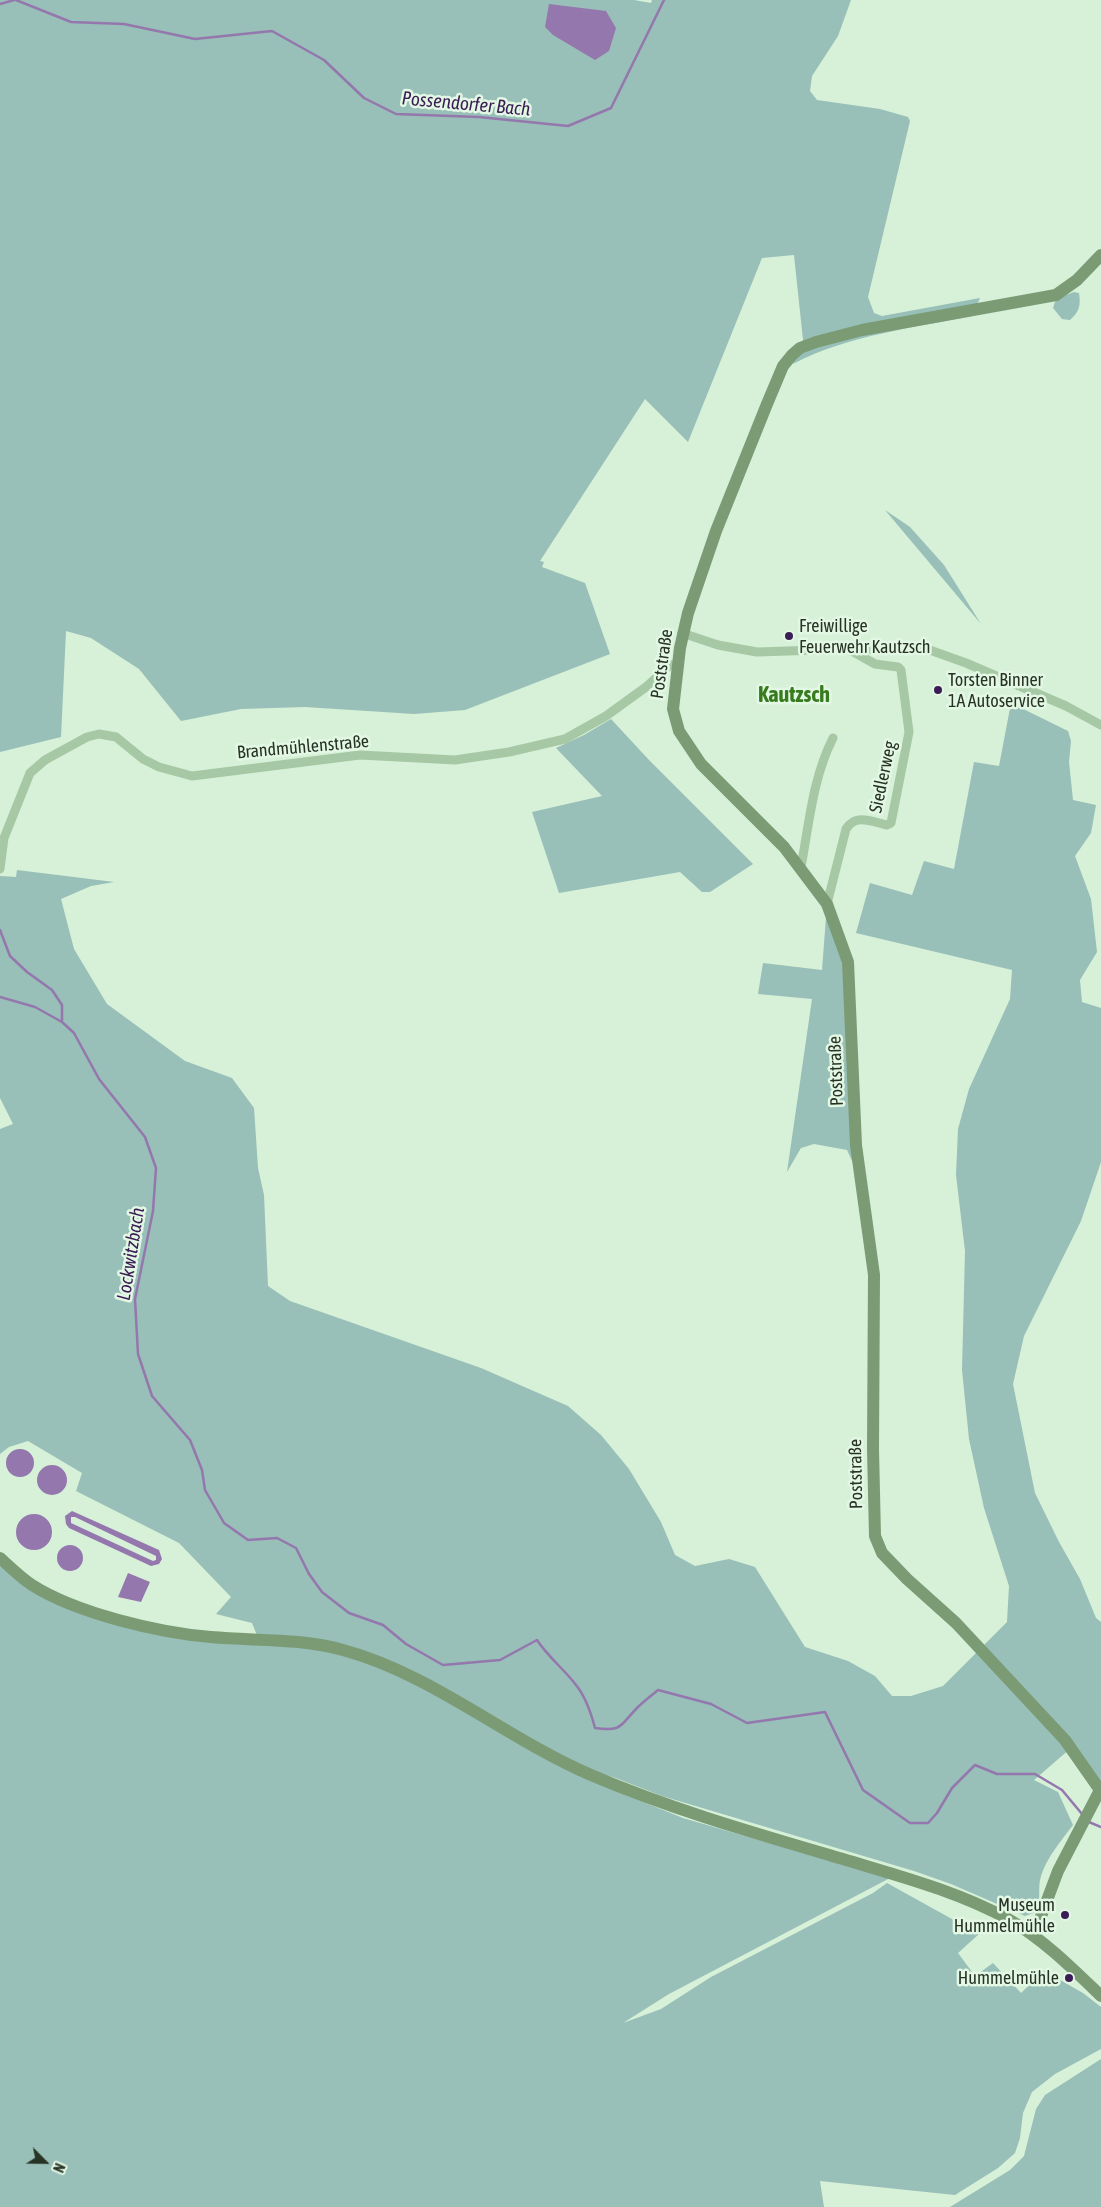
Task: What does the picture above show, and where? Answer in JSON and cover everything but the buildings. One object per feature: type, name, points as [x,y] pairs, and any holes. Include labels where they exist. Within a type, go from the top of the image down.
[{"type":"street","name":"Poststraße","points":[[1100,1790],[1065,1740],[956,1622],[906,1579],[882,1553],[875,1536],[873,1459],[874,1275],[856,1145],[851,991],[848,962],[827,904],[801,867],[754,815],[701,764],[679,731],[673,709],[682,633],[716,531],[781,371],[800,348],[862,330],[1056,295],[1077,280],[1101,255]]},
{"type":"street","points":[[682,633],[718,645],[747,651],[927,650],[943,654],[1066,706],[1101,726]]},
{"type":"street","name":"Siedlerweg","points":[[827,904],[846,829],[851,821],[858,818],[888,825],[894,817],[909,732],[901,670],[898,667],[875,664],[848,649]]},
{"type":"street","name":"Brandmühlenstraße","points":[[0,868],[4,838],[23,786],[30,773],[44,760],[87,737],[99,734],[116,737],[143,759],[159,768],[192,776],[352,756],[442,760],[469,758],[509,752],[565,739],[606,716],[646,688],[670,665],[678,664]]},
{"type":"street","points":[[801,867],[818,779],[825,754],[833,738]]},
{"type":"street","points":[[0,1558],[32,1585],[79,1608],[172,1633],[211,1637],[288,1640],[342,1649],[376,1661],[465,1706],[555,1759],[637,1795],[953,1895],[1006,1918],[1034,1935],[1101,1996]]},
{"type":"street","points":[[1034,1935],[1058,1872],[1100,1790]]},
{"type":"shaded area","points":[[0,0],[634,0],[651,3],[652,0],[851,0],[838,36],[812,76],[810,91],[817,100],[880,109],[908,117],[910,121],[868,297],[874,313],[882,316],[980,298],[972,316],[858,339],[814,354],[793,364],[803,340],[794,255],[762,258],[688,442],[645,399],[540,561],[544,562],[542,567],[585,583],[610,654],[465,710],[414,714],[305,707],[241,709],[181,721],[139,669],[91,638],[66,631],[61,737],[0,752]]},
{"type":"shaded area","points":[[549,4],[606,11],[616,28],[609,51],[595,60],[553,35],[545,27]]},
{"type":"shaded area","points":[[1074,292],[1079,293],[1080,302],[1077,311],[1070,320],[1062,319],[1053,308],[1056,299]]},
{"type":"shaded area","points":[[885,510],[910,527],[944,565],[981,624]]},
{"type":"shaded area","points":[[1011,703],[1068,731],[1071,741],[1069,762],[1073,800],[1096,805],[1091,833],[1075,856],[1091,899],[1097,952],[1080,980],[1082,1002],[1101,1008],[1101,1162],[1081,1221],[1024,1336],[1013,1384],[1035,1493],[1080,1579],[1096,1618],[1101,1622],[1101,1789],[1071,1748],[1034,1780],[1058,1792],[1073,1825],[1055,1849],[1044,1869],[1040,1881],[1039,1902],[1036,1912],[1025,1916],[951,1884],[914,1871],[662,1796],[613,1777],[588,1770],[589,1780],[683,1818],[890,1878],[669,1994],[623,2023],[661,2009],[711,1977],[873,1893],[887,1883],[979,1934],[958,1953],[975,1976],[993,1963],[1021,1993],[1044,1971],[1083,1993],[1101,2007],[1101,2049],[1055,2074],[1032,2092],[1023,2113],[1020,2138],[1015,2153],[998,2168],[955,2195],[820,2181],[824,2207],[0,2207],[0,1566],[78,1613],[259,1640],[252,1623],[216,1614],[231,1597],[179,1543],[76,1491],[82,1473],[28,1441],[9,1447],[0,1454],[0,1129],[13,1124],[0,1098],[0,876],[16,877],[17,870],[114,882],[91,886],[61,899],[74,949],[107,1004],[185,1061],[232,1078],[254,1108],[258,1168],[264,1195],[268,1286],[290,1301],[481,1368],[568,1406],[601,1435],[629,1469],[661,1522],[675,1555],[695,1566],[729,1559],[755,1567],[805,1647],[848,1661],[875,1676],[892,1696],[911,1696],[943,1686],[1007,1622],[1009,1586],[984,1508],[969,1439],[962,1370],[965,1251],[956,1175],[958,1129],[969,1089],[1010,999],[1012,970],[856,933],[870,883],[912,895],[924,861],[954,869],[974,762],[999,766]]},
{"type":"shaded area","points":[[611,719],[649,760],[753,864],[710,892],[702,892],[680,872],[559,893],[532,812],[602,796],[556,748],[584,735]]},
{"type":"shaded area","points":[[827,904],[848,962],[861,1180],[847,1150],[814,1144],[801,1148],[787,1172],[812,999],[758,994],[763,963],[822,970]]},
{"type":"shaded area","points":[[20,1449],[30,1453],[34,1463],[30,1473],[20,1477],[10,1473],[6,1463],[10,1453]]},
{"type":"shaded area","points":[[52,1465],[62,1470],[67,1480],[62,1490],[52,1495],[42,1490],[37,1480],[42,1470]]},
{"type":"shaded area","points":[[72,1511],[159,1550],[162,1559],[159,1564],[151,1566],[69,1528],[66,1524],[65,1516]],"holes":[[[71,1517],[75,1517],[156,1556],[156,1560],[153,1561],[71,1523]]]},
{"type":"shaded area","points":[[34,1514],[41,1515],[47,1519],[51,1525],[51,1539],[47,1545],[41,1549],[34,1550],[27,1549],[21,1545],[17,1539],[16,1532],[17,1525],[21,1519],[27,1515]]},
{"type":"shaded area","points":[[70,1545],[79,1549],[83,1558],[79,1567],[70,1571],[61,1567],[57,1558],[61,1549]]},
{"type":"shaded area","points":[[128,1573],[150,1582],[141,1602],[118,1597]]},
{"type":"shaded area","points":[[1101,2059],[1101,2207],[950,2207],[1010,2170],[1024,2156],[1036,2109],[1045,2095]]},
{"type":"waterway","name":"Possendorfer Bach","points":[[0,4],[14,0]]},
{"type":"waterway","name":"Possendorfer Bach","points":[[16,0],[71,22],[124,24],[195,39],[272,31],[324,60],[364,98],[396,114],[479,117],[568,126],[611,108],[664,0]]},
{"type":"waterway","points":[[0,930],[10,956],[27,972],[52,990],[62,1005],[62,1021]]},
{"type":"waterway","name":"Lockwitzbach","points":[[0,997],[35,1007],[62,1022],[74,1033],[99,1079],[145,1137],[156,1168],[153,1211],[135,1299],[138,1354],[152,1396],[190,1440],[202,1470],[205,1490],[224,1523],[248,1540],[277,1538],[296,1548],[309,1574],[322,1592],[349,1613],[383,1625],[406,1644],[443,1665],[500,1660],[537,1640],[580,1690],[588,1705],[595,1728],[611,1729],[620,1726],[658,1690],[711,1704],[747,1723],[825,1712],[863,1790],[910,1823],[928,1823],[937,1813],[952,1788],[975,1765],[997,1774],[1035,1774],[1062,1790],[1082,1814]]},
{"type":"waterway","name":"Lockwitzbach","points":[[1089,1822],[1101,1827]]},
{"type":"place","name":"Freiwillige Feuerwehr Kautzsch","points":[[789,636]]},
{"type":"place","name":"Torsten Binner 1A Autoservice","points":[[938,690]]},
{"type":"place","name":"Museum Hummelmühle","points":[[1065,1915]]},
{"type":"place","name":"Hummelmühle","points":[[1069,1978]]},
{"type":"district","name":"Kautzsch","points":[[794,695]]}]
